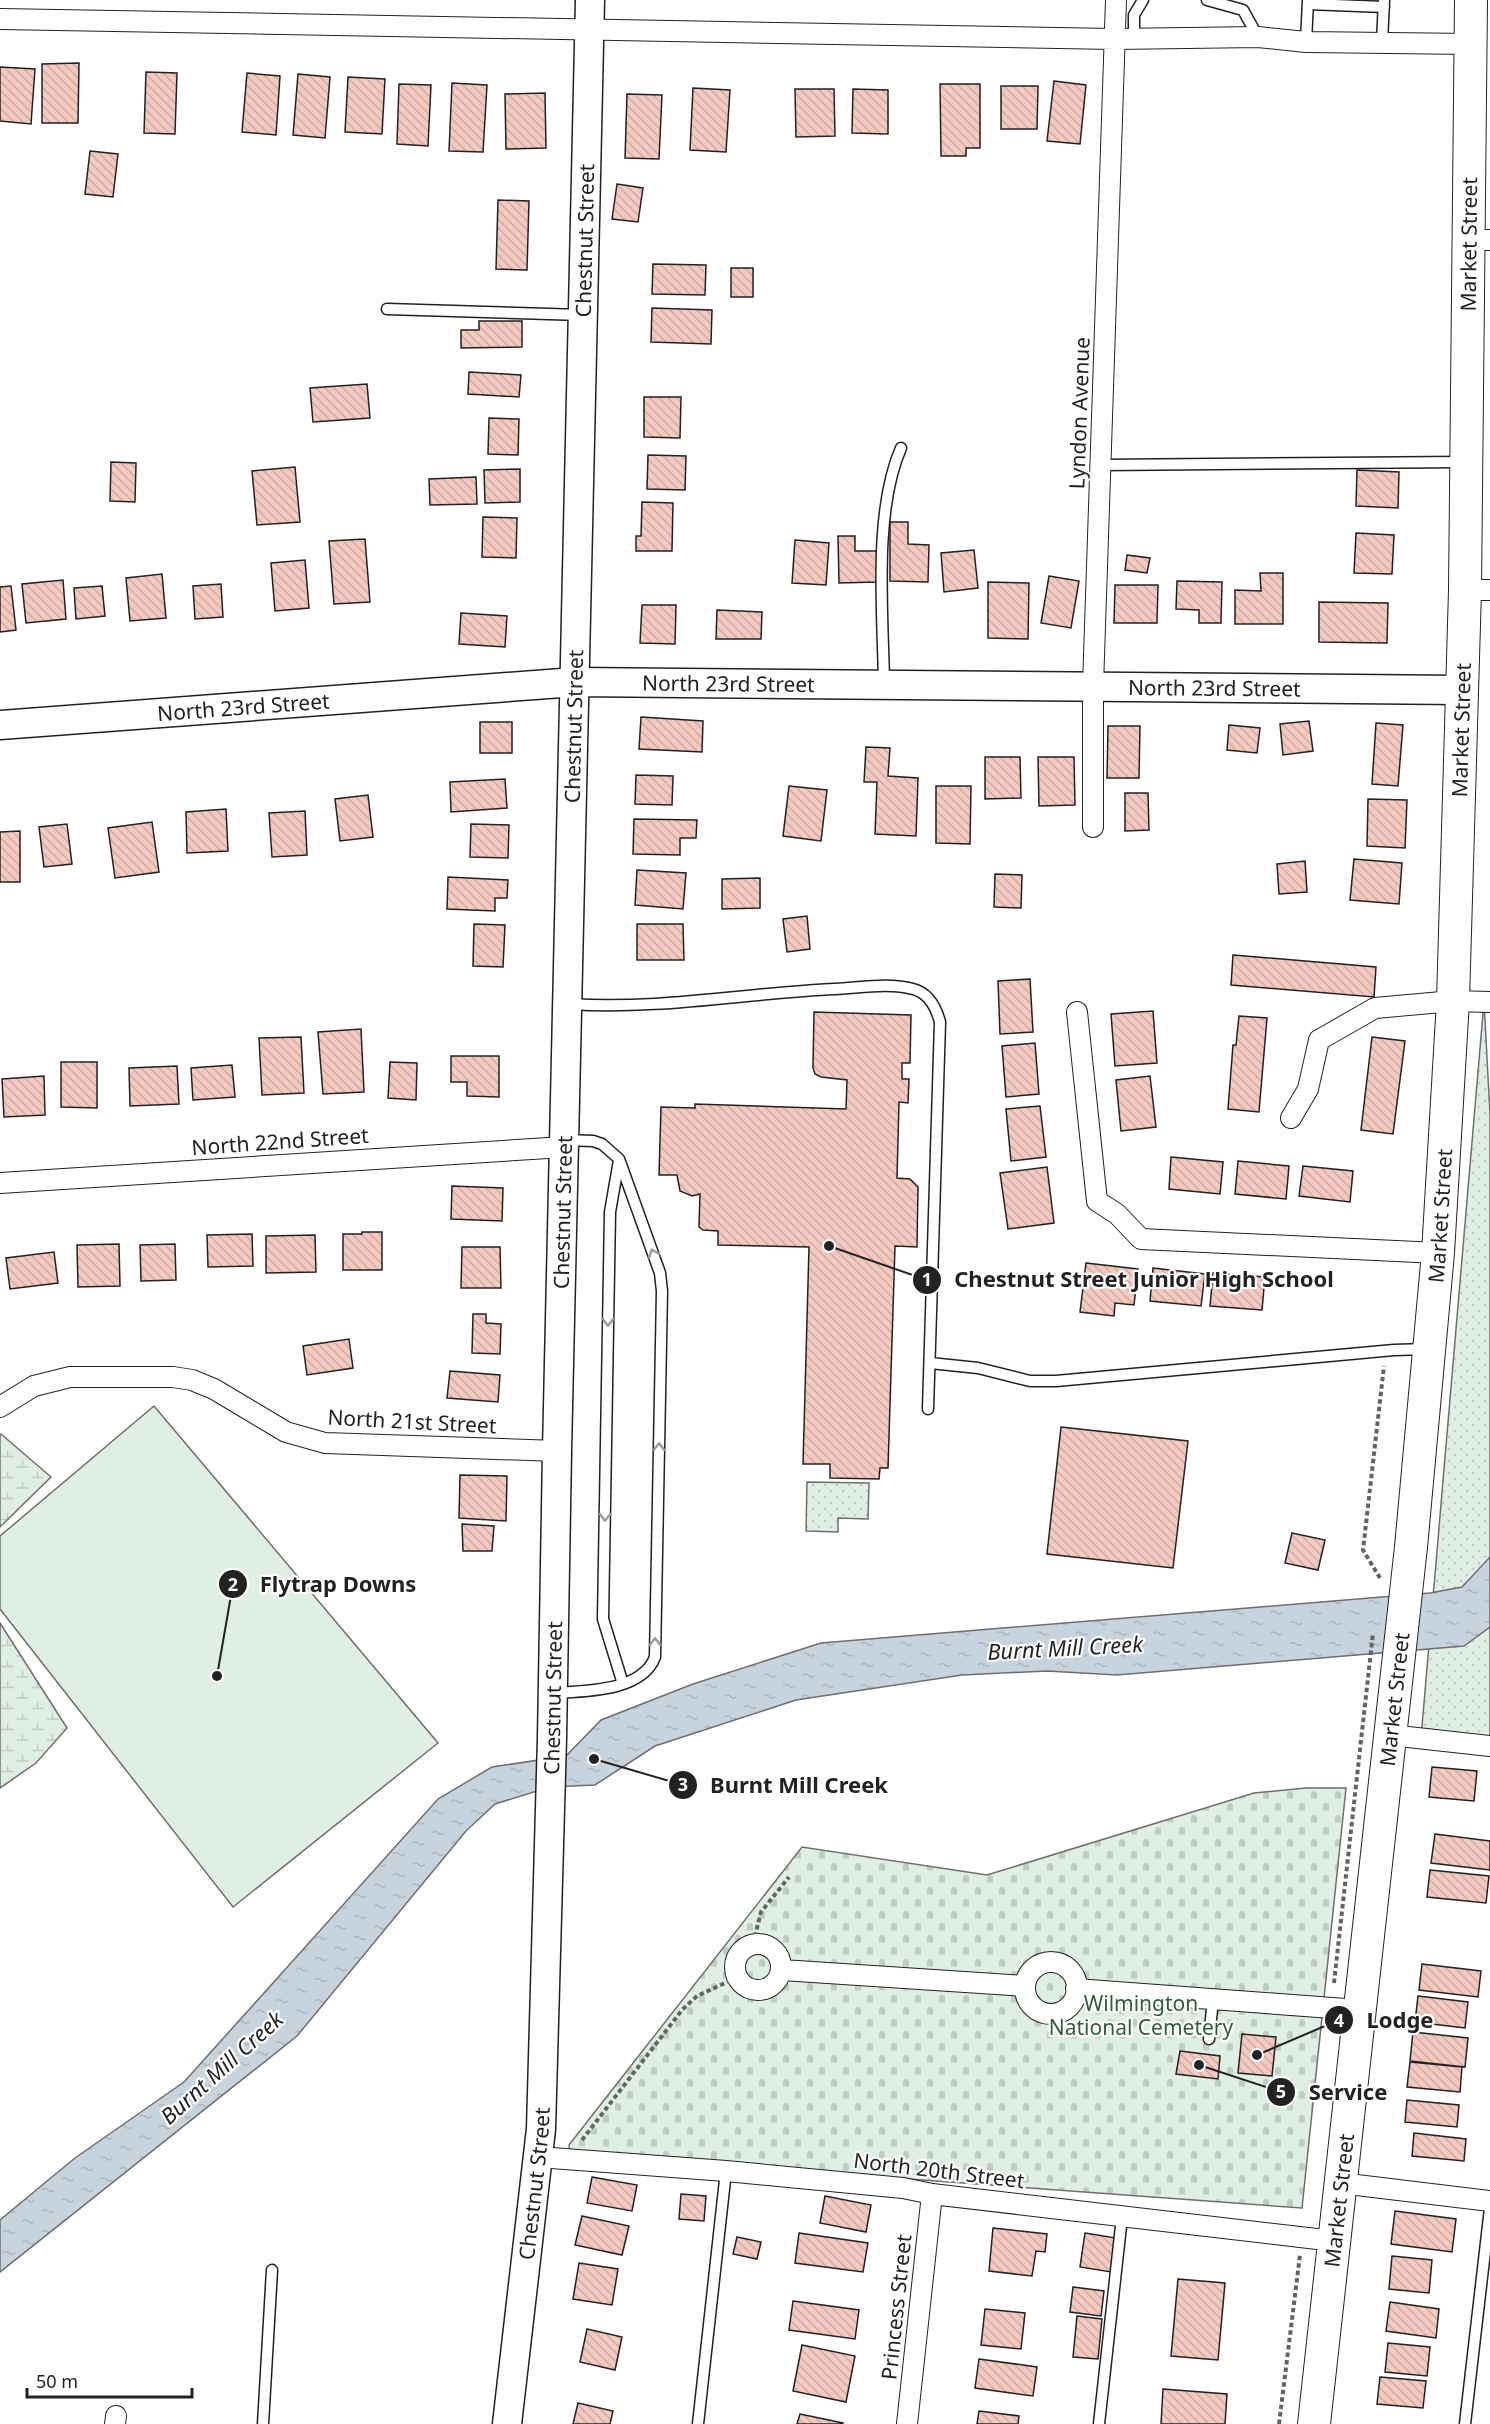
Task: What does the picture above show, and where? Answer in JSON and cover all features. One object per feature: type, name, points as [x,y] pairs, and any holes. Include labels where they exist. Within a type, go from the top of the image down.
[{"type":"main road","name":"Market Street","points":[[1314,2424],[1319,2240],[1340,2183],[1345,2009],[1390,1735],[1416,1502],[1438,1253],[1453,1001],[1461,690],[1477,590],[1466,462],[1479,240],[1471,0]]},
{"type":"street","name":"Chestnut Street","points":[[507,2424],[541,2129],[552,1738],[556,1451],[590,0]]},
{"type":"street","name":"Lyndon Avenue","points":[[1093,827],[1093,686],[1101,465],[1124,39],[1116,0]]},
{"type":"street","points":[[0,19],[1124,39],[1258,37],[1306,42],[1471,44]]},
{"type":"street","name":"North 23rd Street","points":[[0,725],[575,682],[1461,690]]},
{"type":"street","points":[[1291,1118],[1308,1089],[1319,1040],[1375,1008],[1453,1001],[1490,1002]]},
{"type":"street","points":[[1077,1012],[1097,1201],[1117,1214],[1141,1239],[1438,1253]]},
{"type":"street","name":"North 22nd Street","points":[[0,1183],[564,1143]]},
{"type":"street","name":"North 21st Street","points":[[0,1407],[34,1386],[70,1377],[173,1377],[192,1380],[214,1389],[286,1432],[325,1443],[556,1451]]},
{"type":"street","points":[[1390,1735],[1490,1746]]},
{"type":"street","points":[[753,1944],[760,1944],[774,1949],[781,1962],[782,1970],[775,1983],[762,1990],[748,1988],[738,1977],[737,1957],[741,1951],[753,1944]]},
{"type":"street","points":[[1048,1962],[1057,1963],[1071,1972],[1077,1989],[1070,2004],[1057,2013],[1049,2013],[1034,2007],[1026,1994],[1025,1986],[1032,1970],[1048,1962]]},
{"type":"street","points":[[782,1970],[1025,1986]]},
{"type":"street","points":[[1077,1989],[1345,2009]]},
{"type":"street","name":"North 20th Street","points":[[537,2157],[726,2171],[903,2188],[932,2194],[1319,2240]]},
{"type":"street","points":[[1340,2183],[1490,2201]]},
{"type":"street","name":"Princess Street","points":[[907,2424],[932,2194]]},
{"type":"lane","points":[[1124,39],[1143,0]]},
{"type":"lane","points":[[1207,0],[1243,10],[1258,37]]},
{"type":"lane","points":[[1306,42],[1308,2],[1384,3],[1382,43]]},
{"type":"lane","points":[[387,309],[584,315]]},
{"type":"lane","points":[[884,684],[885,517],[891,474],[901,448]]},
{"type":"lane","points":[[1101,465],[1466,462]]},
{"type":"lane","points":[[567,1004],[606,1006],[898,986],[914,989],[927,996],[936,1007],[940,1022],[928,1409]]},
{"type":"lane","points":[[553,1693],[606,1689],[623,1684],[651,1667],[655,1657],[662,1292],[660,1273],[619,1159],[602,1144],[593,1141],[564,1143]]},
{"type":"lane","points":[[619,1159],[610,1212],[603,1619],[623,1684]]},
{"type":"lane","points":[[930,1363],[978,1368],[1030,1381],[1056,1381],[1394,1350],[1431,1349]]},
{"type":"lane","points":[[1209,2039],[1213,1999]]},
{"type":"lane","points":[[698,2424],[726,2171]]},
{"type":"lane","points":[[1465,2424],[1490,2208]]},
{"type":"lane","points":[[1099,2424],[1122,2217]]},
{"type":"lane","points":[[263,2424],[272,2270]]},
{"type":"path","points":[[1379,1584],[1380,1576],[1363,1550],[1385,1363],[1394,1350]]},
{"type":"path","points":[[1345,2009],[1369,1659]]},
{"type":"path","points":[[753,1944],[761,1912],[789,1877]]},
{"type":"path","points":[[582,2141],[682,2010],[697,1996],[738,1977]]},
{"type":"path","points":[[1279,2424],[1298,2262],[1319,2240]]},
{"type":"green space","points":[[1484,1002],[1490,1114],[1490,1746],[1421,1738]]},
{"type":"green space","points":[[154,1406],[438,1743],[233,1907],[0,1609],[0,1536]]},
{"type":"green space","points":[[0,1435],[51,1477],[0,1527]]},
{"type":"green space","points":[[807,1482],[869,1483],[868,1519],[838,1518],[838,1532],[806,1531]]},
{"type":"green space","points":[[0,1623],[67,1728],[36,1763],[0,1788]]},
{"type":"green space","name":"Wilmington National Cemetery","points":[[1306,1788],[1346,1788],[1302,2208],[570,2154],[569,2145],[802,1847],[987,1875],[1254,1793]]},
{"type":"water","points":[[1490,1557],[1490,1627],[1464,1646],[1117,1675],[1047,1671],[962,1675],[796,1700],[655,1746],[595,1785],[550,1787],[495,1804],[466,1831],[297,2036],[0,2272],[0,2220],[75,2158],[184,2082],[438,1799],[492,1767],[566,1756],[601,1720],[693,1684],[821,1643],[1430,1593],[1462,1587]]},
{"type":"building","points":[[79,63],[78,123],[42,123],[42,64]]},
{"type":"building","points":[[0,67],[35,69],[31,124],[0,121]]},
{"type":"building","points":[[146,72],[177,73],[175,134],[144,133]]},
{"type":"building","points":[[247,73],[280,76],[276,135],[242,132]]},
{"type":"building","points":[[298,74],[330,77],[325,138],[293,135]]},
{"type":"building","points":[[348,77],[385,79],[382,134],[345,132]]},
{"type":"building","points":[[1054,81],[1086,85],[1080,144],[1047,141]]},
{"type":"building","points":[[452,83],[487,85],[483,152],[449,151]]},
{"type":"building","points":[[399,84],[431,85],[428,146],[397,144]]},
{"type":"building","points":[[940,84],[980,84],[980,148],[966,148],[966,156],[941,156]]},
{"type":"building","points":[[1001,86],[1038,86],[1037,129],[1001,129]]},
{"type":"building","points":[[693,88],[730,90],[726,152],[690,150]]},
{"type":"building","points":[[795,89],[834,89],[835,136],[796,137]]},
{"type":"building","points":[[853,89],[888,90],[888,134],[852,133]]},
{"type":"building","points":[[545,93],[546,148],[506,149],[505,94]]},
{"type":"building","points":[[627,94],[662,95],[659,159],[625,158]]},
{"type":"building","points":[[90,151],[118,154],[113,197],[85,194]]},
{"type":"building","points":[[617,184],[643,188],[638,222],[612,219]]},
{"type":"building","points":[[498,200],[529,201],[527,270],[496,269]]},
{"type":"building","points":[[653,264],[706,265],[705,295],[652,294]]},
{"type":"building","points":[[731,268],[753,268],[753,297],[731,297]]},
{"type":"building","points":[[652,308],[712,310],[711,344],[651,342]]},
{"type":"building","points":[[479,321],[522,321],[522,347],[461,348],[461,330],[479,330]]},
{"type":"building","points":[[469,372],[521,375],[519,397],[468,394]]},
{"type":"building","points":[[367,384],[370,418],[313,422],[310,388]]},
{"type":"building","points":[[644,397],[681,397],[680,438],[644,437]]},
{"type":"building","points":[[489,418],[519,419],[518,455],[488,454]]},
{"type":"building","points":[[648,455],[686,456],[685,490],[647,489]]},
{"type":"building","points":[[111,462],[136,463],[135,502],[110,501]]},
{"type":"building","points":[[295,467],[300,522],[257,525],[252,471]]},
{"type":"building","points":[[520,469],[520,502],[485,503],[484,470]]},
{"type":"building","points":[[1357,470],[1399,472],[1398,508],[1356,506]]},
{"type":"building","points":[[476,477],[477,504],[430,505],[429,479]]},
{"type":"building","points":[[642,502],[673,503],[672,551],[636,551],[636,536],[641,536]]},
{"type":"building","points":[[483,517],[517,518],[516,558],[482,557]]},
{"type":"building","points":[[890,522],[908,522],[908,544],[929,545],[928,582],[890,581]]},
{"type":"building","points":[[1356,533],[1394,535],[1392,574],[1354,573]]},
{"type":"building","points":[[838,536],[855,536],[855,551],[877,551],[877,582],[839,583]]},
{"type":"building","points":[[365,539],[370,602],[334,604],[329,541]]},
{"type":"building","points":[[795,540],[829,543],[826,585],[792,583]]},
{"type":"building","points":[[974,550],[978,588],[944,592],[941,553]]},
{"type":"building","points":[[1127,555],[1150,558],[1147,573],[1125,570]]},
{"type":"building","points":[[305,560],[309,608],[275,611],[271,563]]},
{"type":"building","points":[[1260,573],[1283,573],[1283,624],[1235,624],[1235,590],[1261,591]]},
{"type":"building","points":[[162,574],[166,618],[130,621],[126,578]]},
{"type":"building","points":[[1049,576],[1079,581],[1071,628],[1041,623]]},
{"type":"building","points":[[63,580],[66,619],[26,623],[22,584]]},
{"type":"building","points":[[1177,581],[1222,582],[1221,623],[1199,623],[1199,610],[1176,609]]},
{"type":"building","points":[[988,582],[1029,583],[1028,639],[988,638]]},
{"type":"building","points":[[221,584],[223,617],[195,619],[193,586]]},
{"type":"building","points":[[1115,585],[1158,585],[1157,623],[1114,623]]},
{"type":"building","points":[[11,586],[16,630],[0,632],[0,587]]},
{"type":"building","points":[[102,586],[105,616],[76,619],[74,588]]},
{"type":"building","points":[[1319,602],[1388,603],[1387,643],[1319,642]]},
{"type":"building","points":[[642,605],[676,605],[675,644],[640,643]]},
{"type":"building","points":[[717,610],[762,612],[761,639],[716,639]]},
{"type":"building","points":[[461,613],[507,616],[505,647],[459,644]]},
{"type":"building","points":[[641,717],[703,721],[702,752],[639,749]]},
{"type":"building","points":[[1309,721],[1313,751],[1283,755],[1280,724]]},
{"type":"building","points":[[480,722],[512,722],[512,753],[480,753]]},
{"type":"building","points":[[1376,723],[1403,725],[1398,786],[1372,784]]},
{"type":"building","points":[[1229,725],[1260,728],[1257,753],[1227,750]]},
{"type":"building","points":[[1108,726],[1140,726],[1139,778],[1107,778]]},
{"type":"building","points":[[866,747],[890,748],[888,776],[918,778],[916,836],[875,834],[877,782],[864,782]]},
{"type":"building","points":[[985,757],[1020,757],[1021,798],[985,799]]},
{"type":"building","points":[[1038,757],[1074,757],[1075,805],[1039,806]]},
{"type":"building","points":[[636,775],[673,776],[672,805],[635,804]]},
{"type":"building","points":[[505,779],[507,808],[451,812],[450,782]]},
{"type":"building","points":[[789,786],[827,790],[821,841],[783,836]]},
{"type":"building","points":[[936,786],[971,786],[970,844],[936,843]]},
{"type":"building","points":[[1125,793],[1148,793],[1149,830],[1125,831]]},
{"type":"building","points":[[368,795],[373,837],[340,841],[335,799]]},
{"type":"building","points":[[1368,799],[1407,800],[1405,848],[1367,846]]},
{"type":"building","points":[[226,809],[228,851],[187,853],[186,812]]},
{"type":"building","points":[[305,811],[307,855],[272,857],[269,813]]},
{"type":"building","points":[[634,819],[697,820],[696,838],[680,838],[680,855],[633,854]]},
{"type":"building","points":[[152,822],[159,872],[115,878],[108,828]]},
{"type":"building","points":[[67,824],[72,864],[44,867],[39,827]]},
{"type":"building","points":[[471,824],[509,825],[508,858],[470,857]]},
{"type":"building","points":[[20,831],[20,882],[0,882],[0,832]]},
{"type":"building","points":[[1354,859],[1402,863],[1399,904],[1350,900]]},
{"type":"building","points":[[1305,861],[1307,892],[1279,894],[1277,864]]},
{"type":"building","points":[[637,870],[686,873],[683,909],[635,905]]},
{"type":"building","points":[[995,874],[1022,875],[1021,908],[994,907]]},
{"type":"building","points":[[448,877],[508,880],[507,898],[495,898],[495,911],[447,909]]},
{"type":"building","points":[[760,878],[760,908],[722,909],[722,879]]},
{"type":"building","points":[[807,916],[810,949],[787,952],[783,919]]},
{"type":"building","points":[[474,924],[505,925],[503,967],[473,966]]},
{"type":"building","points":[[637,924],[683,924],[684,960],[637,960]]},
{"type":"building","points":[[1233,955],[1376,967],[1374,997],[1231,985]]},
{"type":"building","points":[[1030,979],[1033,1032],[1000,1034],[998,981]]},
{"type":"building","points":[[1153,1011],[1157,1063],[1115,1066],[1111,1014]]},
{"type":"building","points":[[814,1012],[911,1015],[910,1063],[902,1063],[902,1079],[909,1079],[908,1103],[899,1102],[897,1178],[910,1179],[918,1187],[917,1247],[895,1246],[888,1468],[880,1468],[879,1479],[830,1478],[830,1464],[803,1464],[809,1247],[718,1245],[718,1231],[703,1230],[699,1227],[700,1194],[692,1196],[680,1191],[677,1175],[659,1175],[661,1107],[695,1108],[695,1104],[846,1109],[847,1080],[821,1077],[815,1074],[813,1068]]},
{"type":"building","points":[[1239,1016],[1267,1018],[1259,1112],[1228,1109],[1233,1045],[1236,1045]]},
{"type":"building","points":[[361,1029],[364,1092],[323,1094],[318,1032]]},
{"type":"building","points":[[301,1037],[304,1093],[262,1095],[259,1038]]},
{"type":"building","points":[[1372,1037],[1405,1041],[1393,1134],[1361,1130]]},
{"type":"building","points":[[1035,1043],[1039,1094],[1006,1097],[1002,1046]]},
{"type":"building","points":[[451,1056],[499,1056],[499,1097],[467,1096],[467,1082],[451,1082]]},
{"type":"building","points":[[61,1062],[97,1062],[97,1108],[61,1107]]},
{"type":"building","points":[[390,1062],[417,1063],[416,1100],[388,1098]]},
{"type":"building","points":[[232,1065],[235,1097],[193,1100],[191,1068]]},
{"type":"building","points":[[177,1066],[179,1104],[130,1106],[129,1068]]},
{"type":"building","points":[[44,1076],[45,1115],[4,1117],[2,1079]]},
{"type":"building","points":[[1150,1076],[1156,1127],[1121,1131],[1116,1080]]},
{"type":"building","points":[[1040,1106],[1046,1157],[1011,1161],[1006,1109]]},
{"type":"building","points":[[1171,1157],[1223,1162],[1220,1194],[1169,1189]]},
{"type":"building","points":[[1238,1161],[1289,1166],[1286,1199],[1235,1194]]},
{"type":"building","points":[[1303,1166],[1353,1171],[1350,1202],[1299,1196]]},
{"type":"building","points":[[1047,1167],[1054,1223],[1008,1229],[1000,1173]]},
{"type":"building","points":[[452,1186],[503,1188],[502,1221],[451,1219]]},
{"type":"building","points":[[362,1232],[382,1232],[382,1270],[343,1270],[343,1234],[362,1234]]},
{"type":"building","points":[[252,1234],[253,1266],[208,1267],[207,1235]]},
{"type":"building","points":[[315,1235],[316,1272],[266,1273],[266,1236]]},
{"type":"building","points":[[119,1244],[120,1286],[78,1287],[77,1245]]},
{"type":"building","points":[[175,1244],[176,1280],[141,1281],[140,1245]]},
{"type":"building","points":[[462,1247],[500,1247],[501,1288],[461,1288]]},
{"type":"building","points":[[54,1252],[58,1283],[10,1289],[6,1258]]},
{"type":"building","points":[[1086,1263],[1138,1269],[1134,1305],[1115,1303],[1114,1316],[1080,1312]]},
{"type":"building","points":[[1153,1268],[1205,1274],[1201,1306],[1150,1301]]},
{"type":"building","points":[[1213,1273],[1265,1277],[1262,1310],[1210,1306]]},
{"type":"building","points":[[473,1314],[486,1314],[486,1323],[501,1324],[500,1354],[472,1353]]},
{"type":"building","points":[[349,1339],[353,1368],[307,1375],[303,1346]]},
{"type":"building","points":[[450,1371],[500,1375],[498,1402],[447,1398]]},
{"type":"building","points":[[1061,1427],[1188,1441],[1173,1568],[1047,1554]]},
{"type":"building","points":[[460,1475],[507,1476],[506,1521],[459,1518]]},
{"type":"building","points":[[462,1524],[494,1526],[492,1551],[463,1551]]},
{"type":"building","points":[[1292,1533],[1325,1540],[1318,1570],[1285,1563]]},
{"type":"building","points":[[1432,1767],[1477,1771],[1474,1801],[1429,1797]]},
{"type":"building","points":[[1435,1834],[1490,1841],[1490,1870],[1431,1863]]},
{"type":"building","points":[[1430,1870],[1489,1876],[1486,1903],[1427,1897]]},
{"type":"building","points":[[1422,1964],[1481,1971],[1478,1997],[1419,1990]]},
{"type":"building","points":[[1418,1996],[1468,2002],[1465,2028],[1415,2022]]},
{"type":"building","points":[[1413,2032],[1468,2038],[1465,2067],[1410,2061]]},
{"type":"building","points":[[1242,2034],[1276,2037],[1272,2076],[1238,2073]]},
{"type":"building","points":[[1180,2051],[1220,2056],[1218,2079],[1176,2074]]},
{"type":"building","points":[[1410,2062],[1462,2067],[1460,2092],[1407,2087]]},
{"type":"building","points":[[1407,2100],[1459,2105],[1457,2127],[1405,2122]]},
{"type":"building","points":[[1414,2133],[1466,2139],[1464,2161],[1412,2156]]},
{"type":"building","points":[[592,2177],[637,2185],[632,2211],[587,2203]]},
{"type":"building","points":[[681,2194],[706,2196],[704,2221],[679,2219]]},
{"type":"building","points":[[825,2196],[871,2205],[866,2232],[820,2223]]},
{"type":"building","points":[[1395,2211],[1456,2219],[1452,2252],[1391,2244]]},
{"type":"building","points":[[582,2216],[629,2226],[622,2255],[575,2245]]},
{"type":"building","points":[[993,2228],[1047,2234],[1045,2252],[1036,2251],[1032,2276],[989,2271]]},
{"type":"building","points":[[799,2233],[868,2243],[863,2272],[795,2263]]},
{"type":"building","points":[[1085,2233],[1116,2238],[1111,2272],[1080,2267]]},
{"type":"building","points":[[737,2237],[761,2242],[757,2259],[733,2254]]},
{"type":"building","points":[[1392,2256],[1432,2260],[1429,2293],[1389,2289]]},
{"type":"building","points":[[579,2263],[618,2269],[612,2305],[573,2299]]},
{"type":"building","points":[[1178,2279],[1225,2283],[1218,2360],[1171,2356]]},
{"type":"building","points":[[1073,2287],[1104,2291],[1101,2316],[1070,2312]]},
{"type":"building","points":[[793,2301],[859,2310],[855,2339],[789,2330]]},
{"type":"building","points":[[1390,2302],[1439,2309],[1436,2338],[1386,2331]]},
{"type":"building","points":[[985,2309],[1025,2313],[1021,2349],[981,2345]]},
{"type":"building","points":[[1077,2316],[1102,2319],[1098,2359],[1073,2357]]},
{"type":"building","points":[[587,2329],[622,2337],[615,2370],[580,2362]]},
{"type":"building","points":[[1388,2343],[1430,2347],[1427,2376],[1385,2372]]},
{"type":"building","points":[[802,2345],[855,2356],[846,2402],[793,2391]]},
{"type":"building","points":[[979,2359],[1037,2367],[1033,2396],[975,2388]]},
{"type":"building","points":[[1380,2377],[1426,2381],[1423,2408],[1377,2404]]},
{"type":"building","points":[[1163,2389],[1227,2394],[1225,2424],[1161,2424]]},
{"type":"building","points":[[578,2403],[613,2411],[610,2424],[573,2424]]},
{"type":"building","points":[[979,2411],[1019,2416],[1018,2424],[977,2424]]},
{"type":"building","points":[[800,2414],[843,2423],[797,2424]]},
{"type":"place","name":"Chestnut Street Junior High School","points":[[829,1246]]},
{"type":"place","name":"Flytrap Downs","points":[[217,1676]]},
{"type":"place","name":"Burnt Mill Creek","points":[[594,1759]]},
{"type":"place","name":"Lodge","points":[[1257,2055]]},
{"type":"place","name":"Service","points":[[1199,2065]]}]
